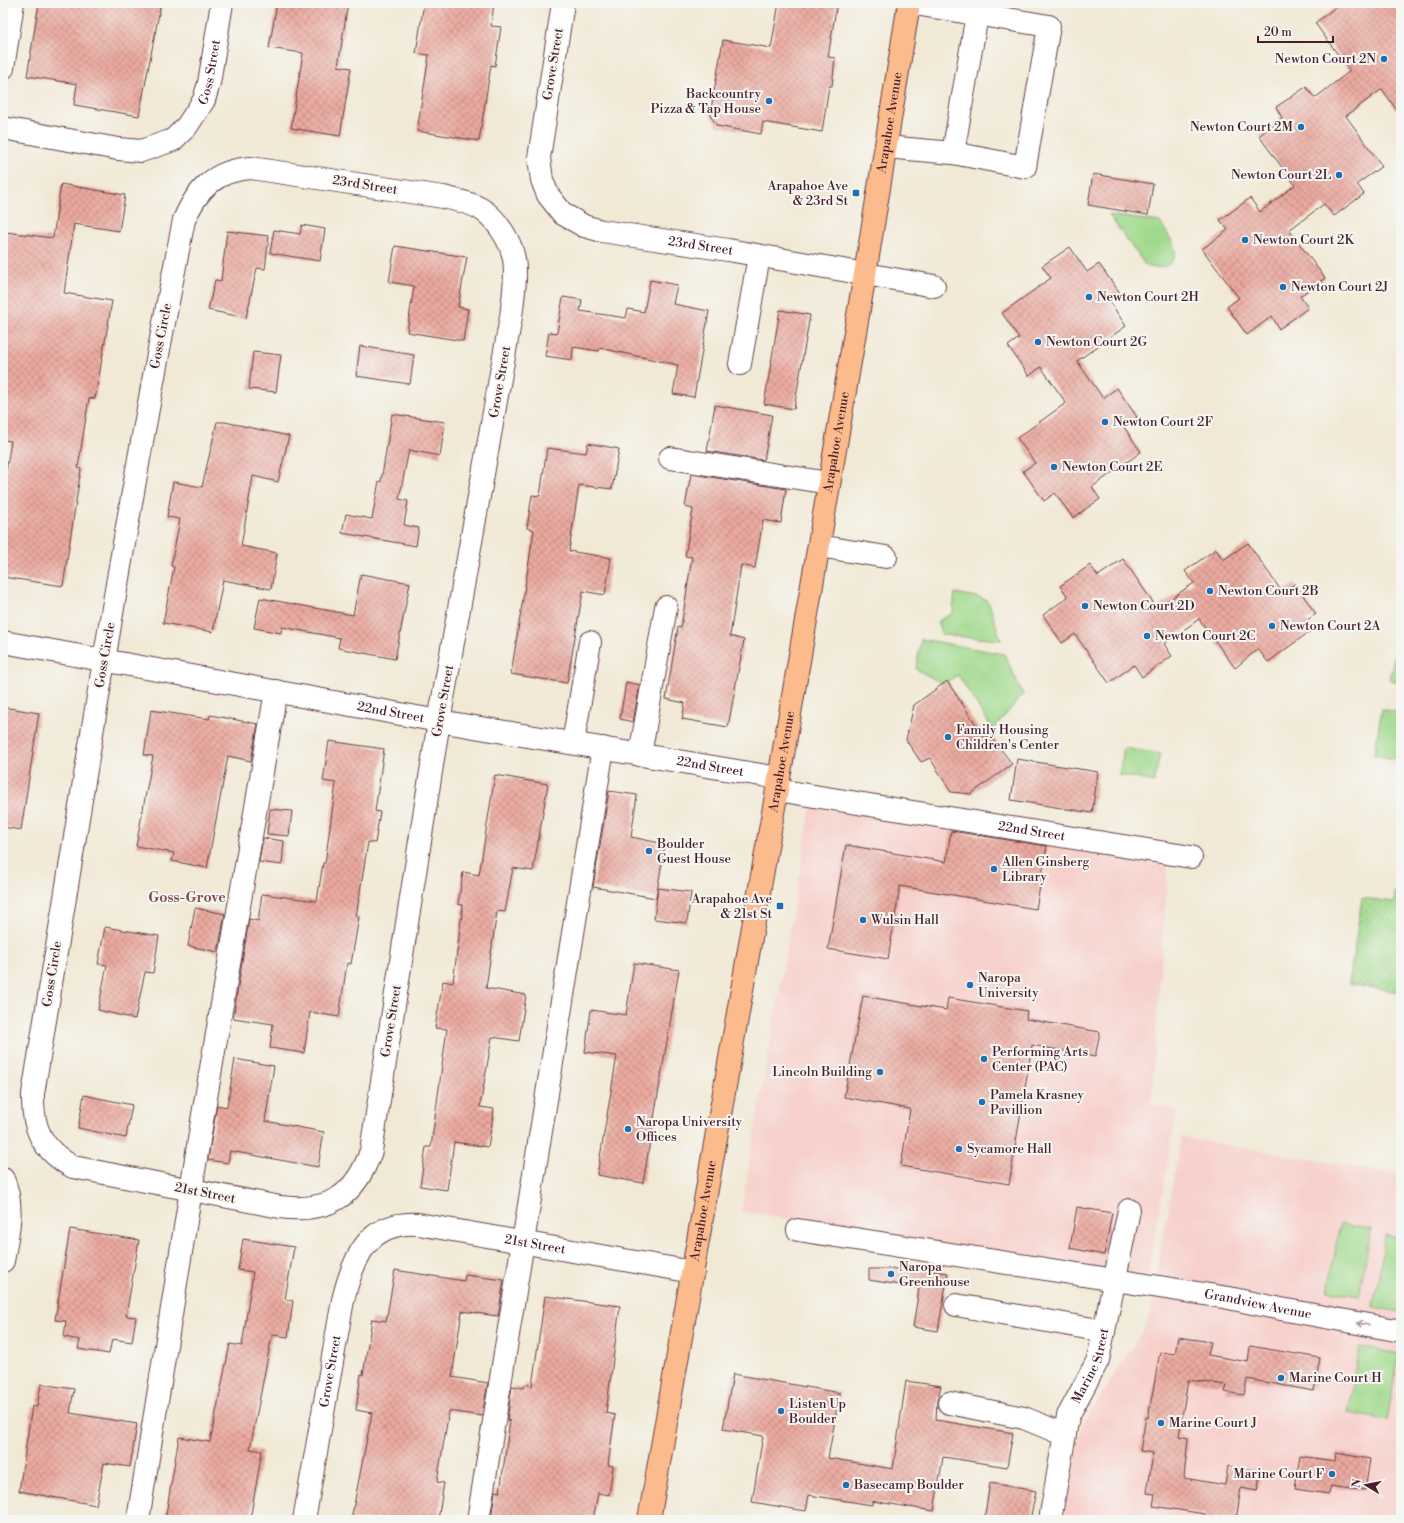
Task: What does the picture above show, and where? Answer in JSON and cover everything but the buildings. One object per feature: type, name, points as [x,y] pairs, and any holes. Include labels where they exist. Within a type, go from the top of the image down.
[{"type":"main road","name":"Arapahoe Avenue","points":[[649,1520],[819,546],[909,3]]},
{"type":"street","points":[[3,68],[13,3]]},
{"type":"street","name":"Goss Street","points":[[3,128],[118,149],[141,151],[173,140],[196,115],[204,100],[222,3]]},
{"type":"street","name":"Grove Street","points":[[548,195],[539,166],[540,142],[563,3]]},
{"type":"street","points":[[886,147],[953,153],[1025,167],[1049,26],[909,3]]},
{"type":"street","points":[[953,153],[977,15]]},
{"type":"street","name":"23rd Street","points":[[222,175],[243,168],[251,168],[443,197],[480,208],[490,216],[498,227]]},
{"type":"street","name":"Goss Circle","points":[[48,1147],[39,1136],[32,1114],[33,1094],[104,661],[160,340],[184,220],[191,203],[200,190],[222,175]]},
{"type":"street","name":"23rd Street","points":[[548,195],[563,214],[584,226],[602,231],[934,286]]},
{"type":"street","name":"Grove Street","points":[[359,1176],[365,1166],[371,1150],[439,721],[511,317],[515,276],[514,259],[506,237],[498,227]]},
{"type":"street","points":[[740,364],[759,256]]},
{"type":"street","points":[[670,458],[829,483]]},
{"type":"street","points":[[819,546],[886,557]]},
{"type":"street","points":[[640,755],[666,607]]},
{"type":"street","name":"22nd Street","points":[[3,642],[439,721],[603,748],[778,784],[1191,857]]},
{"type":"street","points":[[572,743],[590,642]]},
{"type":"street","points":[[138,1520],[191,1190],[276,691]]},
{"type":"street","points":[[478,1520],[603,748]]},
{"type":"street","name":"21st Street","points":[[48,1147],[58,1159],[73,1167],[280,1207],[304,1209],[318,1207],[334,1201],[353,1187],[359,1176]]},
{"type":"street","points":[[3,1179],[8,1189],[11,1213],[3,1261]]},
{"type":"street","name":"Marine Street","points":[[1050,1520],[1068,1416],[1098,1360],[1116,1280],[1129,1210]]},
{"type":"street","name":"21st Street","points":[[380,1233],[394,1225],[418,1224],[523,1244],[693,1272]]},
{"type":"street","name":"Grandview Avenue","points":[[798,1230],[1228,1298],[1401,1331]]},
{"type":"street","name":"Grove Street","points":[[304,1520],[348,1279],[360,1251],[367,1242],[380,1233]]},
{"type":"street","points":[[956,1305],[1104,1331]]},
{"type":"street","points":[[949,1403],[1024,1418],[1065,1434]]},
{"type":"shaded area","name":"Naropa University","points":[[811,807],[1168,866],[1151,1104],[1177,1111],[1147,1277],[741,1211]]},
{"type":"shaded area","points":[[1181,1137],[1401,1175],[1401,1520],[1063,1520],[1082,1425],[1147,1324]]},
{"type":"green space","points":[[1109,215],[1160,222],[1173,244],[1175,257],[1164,267],[1146,266]]},
{"type":"green space","points":[[955,593],[982,598],[989,603],[1001,640],[942,635],[937,622],[953,613]]},
{"type":"green space","points":[[921,639],[1004,654],[1023,694],[993,730],[958,675],[943,684],[916,669]]},
{"type":"green space","points":[[1395,650],[1401,651],[1401,682],[1390,680]]},
{"type":"green space","points":[[1382,709],[1401,713],[1401,760],[1374,755]]},
{"type":"green space","points":[[1124,748],[1160,754],[1154,782],[1119,775]]},
{"type":"green space","points":[[1395,891],[1401,892],[1401,992],[1349,984],[1362,898],[1394,902]]},
{"type":"green space","points":[[1340,1224],[1371,1229],[1359,1296],[1328,1291]]},
{"type":"green space","points":[[1385,1235],[1401,1239],[1401,1312],[1374,1307]]},
{"type":"green space","points":[[1360,1347],[1399,1354],[1387,1420],[1348,1413]]},
{"type":"place","name":"Newton Court 2N","points":[[1384,59]]},
{"type":"place","name":"Backcountry Pizza & Tap House","points":[[769,101]]},
{"type":"place","name":"Newton Court 2M","points":[[1301,127]]},
{"type":"place","name":"Newton Court 2L","points":[[1339,175]]},
{"type":"place","name":"Arapahoe Ave & 23rd St","points":[[856,193]]},
{"type":"place","name":"Newton Court 2K","points":[[1245,240]]},
{"type":"place","name":"Newton Court 2J","points":[[1283,287]]},
{"type":"place","name":"Newton Court 2H","points":[[1089,297]]},
{"type":"place","name":"Newton Court 2G","points":[[1038,342]]},
{"type":"place","name":"Newton Court 2F","points":[[1105,422]]},
{"type":"place","name":"Newton Court 2E","points":[[1054,467]]},
{"type":"place","name":"Newton Court 2B","points":[[1210,591]]},
{"type":"place","name":"Newton Court 2D","points":[[1085,606]]},
{"type":"place","name":"Newton Court 2A","points":[[1272,626]]},
{"type":"place","name":"Newton Court 2C","points":[[1147,636]]},
{"type":"place","name":"Family Housing Children's Center","points":[[948,737]]},
{"type":"place","name":"Boulder Guest House","points":[[649,851]]},
{"type":"place","name":"Allen Ginsberg Library","points":[[994,869]]},
{"type":"place","name":"Arapahoe Ave & 21st St","points":[[780,906]]},
{"type":"place","name":"Wulsin Hall","points":[[863,920]]},
{"type":"place","name":"Naropa University","points":[[970,985]]},
{"type":"place","name":"Performing Arts Center (PAC)","points":[[984,1059]]},
{"type":"place","name":"Lincoln Building","points":[[880,1072]]},
{"type":"place","name":"Pamela Krasney Pavillion","points":[[982,1102]]},
{"type":"place","name":"Naropa University Offices","points":[[628,1129]]},
{"type":"place","name":"Sycamore Hall","points":[[959,1149]]},
{"type":"place","name":"Naropa Greenhouse","points":[[891,1274]]},
{"type":"place","name":"Marine Court H","points":[[1281,1378]]},
{"type":"place","name":"Listen Up Boulder","points":[[781,1411]]},
{"type":"place","name":"Marine Court J","points":[[1161,1423]]},
{"type":"place","name":"Marine Court F","points":[[1332,1474]]},
{"type":"place","name":"Basecamp Boulder","points":[[846,1485]]},
{"type":"district","name":"Goss-Grove","points":[[187,898]]}]
